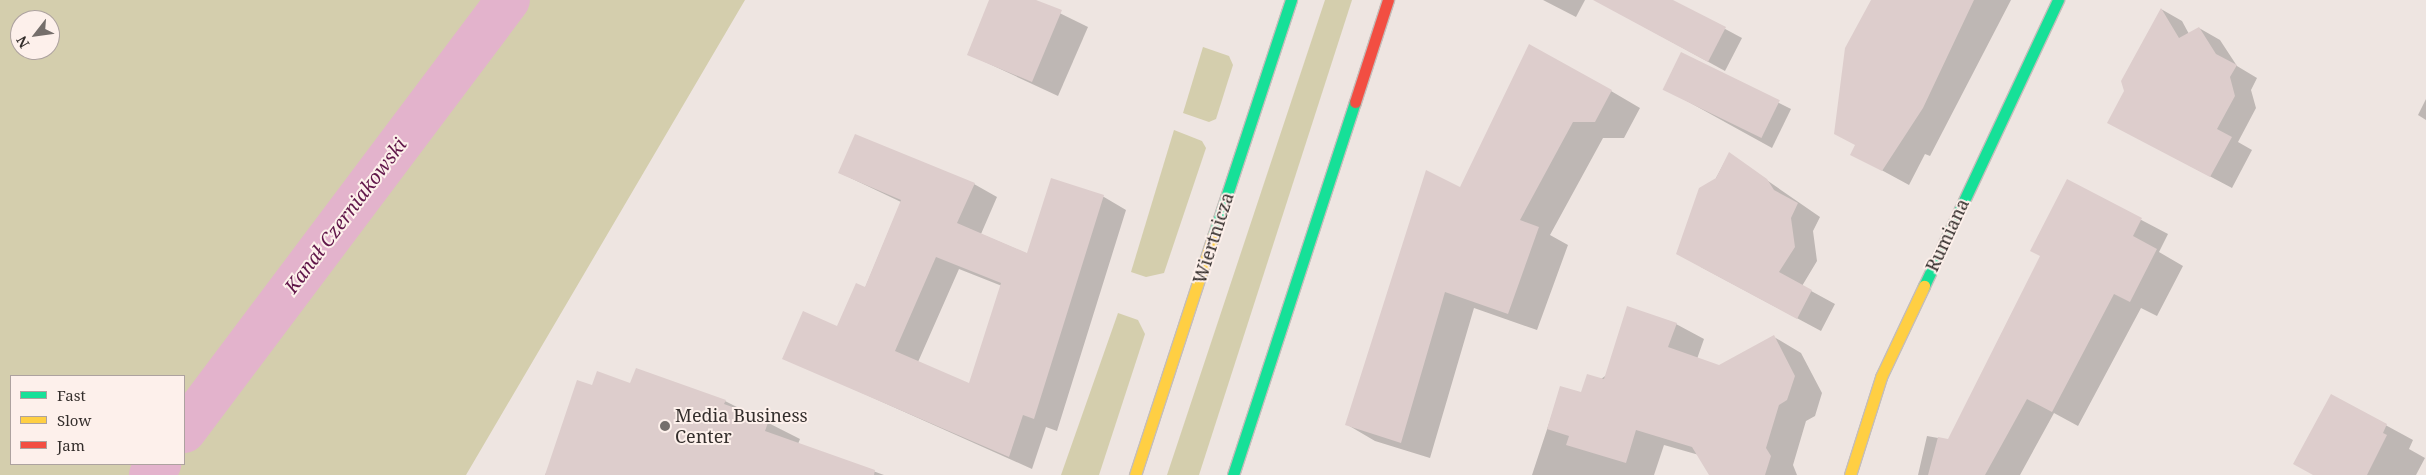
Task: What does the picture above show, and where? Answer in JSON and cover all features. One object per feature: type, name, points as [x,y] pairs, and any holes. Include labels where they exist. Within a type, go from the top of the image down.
[{"type":"main road","name":"Wiertnicza","points":[[1135,475],[1291,0]]},
{"type":"main road","points":[[1233,475],[1388,0]]},
{"type":"main road","name":"Rumiana","points":[[1850,475],[1881,377],[2058,0]]},
{"type":"shaded area","points":[[0,0],[745,0],[466,475],[0,475]]},
{"type":"shaded area","points":[[1325,0],[1352,0],[1199,475],[1167,475]]},
{"type":"shaded area","points":[[1203,47],[1229,56],[1233,65],[1216,119],[1209,122],[1183,113]]},
{"type":"shaded area","points":[[1174,130],[1202,141],[1206,148],[1164,273],[1146,277],[1131,272]]},
{"type":"shaded area","points":[[1118,313],[1138,320],[1145,334],[1099,475],[1061,475]]},
{"type":"building","points":[[989,0],[1036,0],[1062,10],[1032,82],[967,55]]},
{"type":"building","points":[[1593,0],[1673,0],[1726,27],[1708,62]]},
{"type":"building","points":[[1871,0],[1974,0],[1923,108],[1882,171],[1850,155],[1855,145],[1834,134],[1845,48]]},
{"type":"building","points":[[2161,8],[2179,38],[2199,27],[2216,54],[2237,65],[2230,77],[2235,96],[2217,129],[2232,137],[2210,177],[2107,123],[2124,91],[2121,81]]},
{"type":"building","points":[[1529,44],[1612,90],[1595,122],[1573,122],[1520,220],[1539,227],[1508,314],[1445,292],[1401,443],[1345,425],[1426,170],[1460,187]]},
{"type":"building","points":[[1681,52],[1780,100],[1761,138],[1663,90]]},
{"type":"building","points":[[855,134],[975,183],[957,223],[1027,253],[1051,178],[1104,195],[1034,419],[1023,415],[1009,457],[782,359],[803,311],[837,326],[856,283],[865,287],[901,200],[838,173]],"holes":[[[936,257],[1001,283],[969,383],[895,351]]]},
{"type":"building","points":[[1729,152],[1767,179],[1774,190],[1798,203],[1791,218],[1795,247],[1779,272],[1812,290],[1797,319],[1676,254],[1699,188],[1716,178]]},
{"type":"building","points":[[2067,179],[2142,218],[2133,236],[2157,249],[2130,302],[2114,294],[2052,412],[2027,399],[1985,475],[1928,475],[1938,437],[1948,439],[2040,256],[2030,251]]},
{"type":"building","points":[[1627,306],[1677,323],[1668,347],[1719,365],[1774,335],[1795,376],[1787,400],[1779,405],[1766,448],[1771,456],[1765,475],[1709,475],[1692,447],[1636,430],[1626,463],[1566,445],[1569,436],[1547,429],[1560,386],[1581,392],[1587,374],[1604,379]]},
{"type":"building","name":"Media Business Center","points":[[636,368],[726,400],[724,404],[769,420],[765,431],[875,470],[874,475],[545,475],[577,380],[592,385],[597,371],[630,383]]},
{"type":"building","points":[[2331,394],[2387,424],[2383,433],[2387,435],[2367,475],[2313,475],[2293,464]]},
{"type":"waterway","name":"Kanał Czerniakowski","points":[[185,430],[508,0]]},
{"type":"waterway","name":"Kanał Czerniakowski","points":[[151,475],[158,465]]},
{"type":"traffic: fast","points":[[1213,237],[1291,0]]},
{"type":"traffic: fast","points":[[1924,286],[2058,0]]},
{"type":"traffic: fast","points":[[1233,475],[1355,102]]},
{"type":"traffic: slow","points":[[1135,475],[1213,237]]},
{"type":"traffic: slow","points":[[1850,475],[1881,377],[1924,286]]},
{"type":"traffic: jam","points":[[1355,102],[1388,0]]},
{"type":"place","name":"Media Business Center","points":[[665,426]]}]
